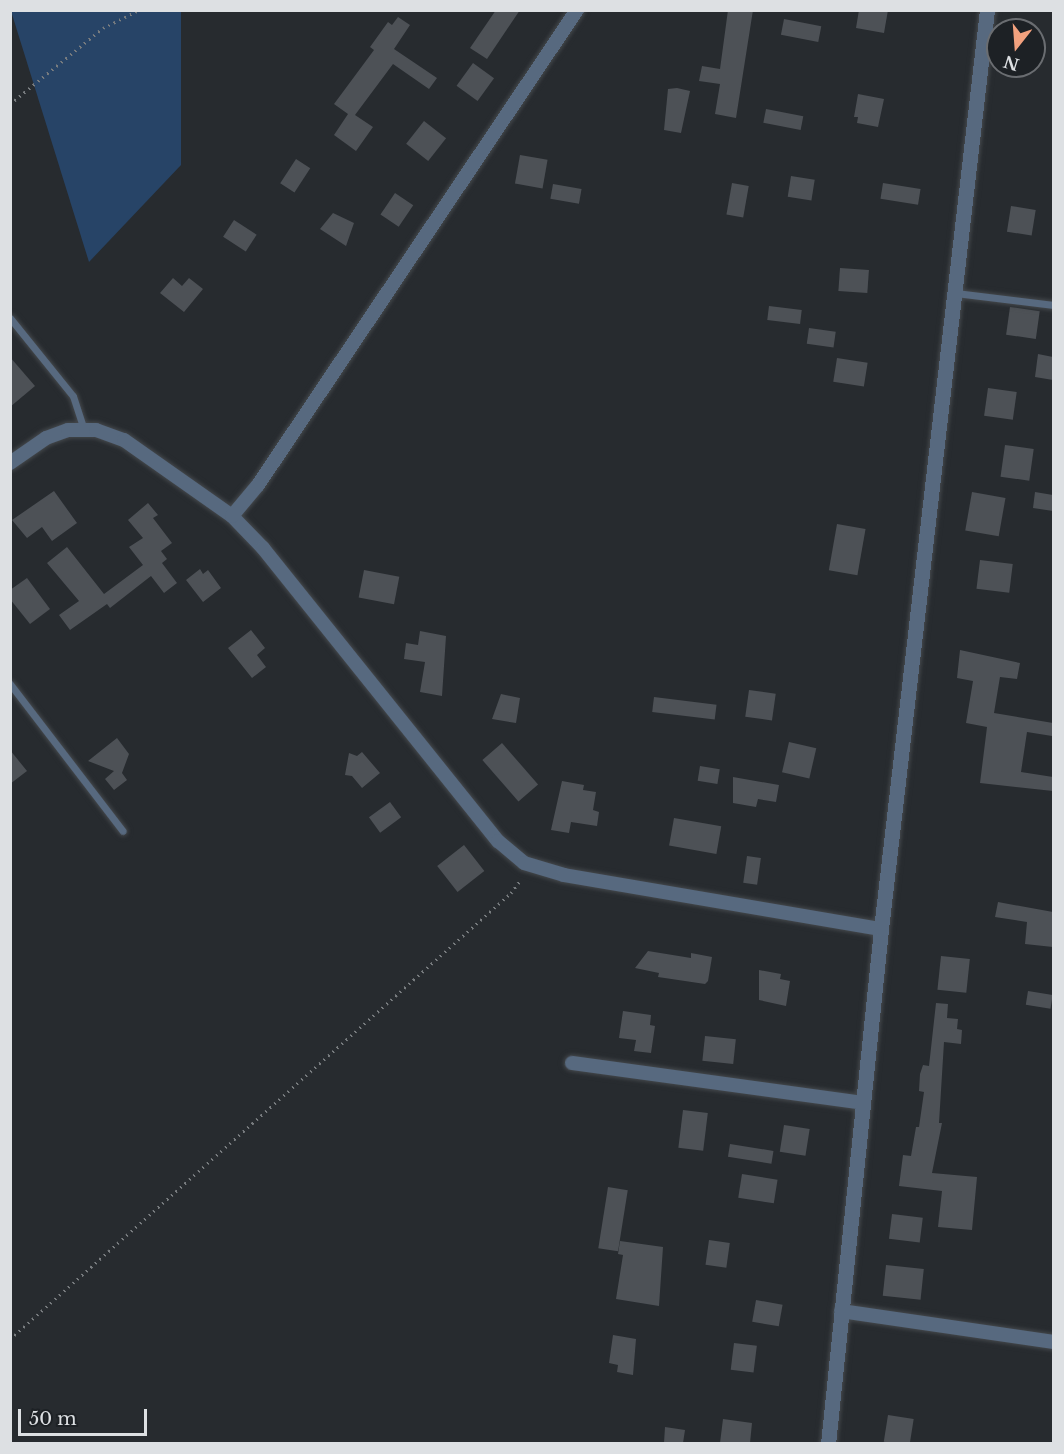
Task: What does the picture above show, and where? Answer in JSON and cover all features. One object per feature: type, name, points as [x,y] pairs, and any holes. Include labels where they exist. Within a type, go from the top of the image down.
[{"type":"street","points":[[232,516],[258,485],[577,10]]},
{"type":"street","points":[[828,1443],[881,929],[987,10]]},
{"type":"street","points":[[10,463],[46,438],[84,429],[123,440],[232,516],[263,548],[498,841],[530,865],[564,875],[881,929]]},
{"type":"street","points":[[572,1063],[863,1103]]},
{"type":"street","points":[[841,1311],[1053,1342]]},
{"type":"lane","points":[[954,292],[1053,305]]},
{"type":"lane","points":[[10,318],[73,396],[84,429]]},
{"type":"lane","points":[[10,684],[123,831]]},
{"type":"path","points":[[10,104],[103,28],[139,10]]},
{"type":"path","points":[[10,1339],[511,893],[530,865]]},
{"type":"shaded area","points":[[11,11],[181,11],[181,165],[89,262]]},
{"type":"building","points":[[496,10],[520,10],[487,59],[470,48]]},
{"type":"building","points":[[728,10],[753,10],[736,118],[715,114],[720,84],[699,81],[702,66],[720,69]]},
{"type":"building","points":[[859,10],[888,10],[884,33],[856,28]]},
{"type":"building","points":[[398,17],[410,25],[394,49],[437,78],[429,89],[393,64],[355,115],[373,127],[356,151],[334,135],[348,114],[334,104],[374,50],[370,47],[388,22],[392,25]]},
{"type":"building","points":[[784,19],[821,26],[818,42],[781,35]]},
{"type":"building","points":[[473,63],[494,78],[478,101],[457,86]]},
{"type":"building","points":[[677,88],[690,91],[681,133],[664,130],[668,89]]},
{"type":"building","points":[[858,94],[884,99],[878,127],[857,123],[858,117],[854,117]]},
{"type":"building","points":[[766,109],[803,116],[801,130],[763,123]]},
{"type":"building","points":[[424,121],[446,138],[428,161],[406,144]]},
{"type":"building","points":[[520,155],[548,160],[543,188],[515,184]]},
{"type":"building","points":[[296,159],[310,168],[294,193],[280,183]]},
{"type":"building","points":[[791,176],[815,180],[811,200],[788,197]]},
{"type":"building","points":[[732,183],[749,186],[743,217],[726,215]]},
{"type":"building","points":[[883,183],[921,189],[918,205],[880,199]]},
{"type":"building","points":[[553,184],[582,189],[579,204],[550,199]]},
{"type":"building","points":[[395,193],[413,205],[399,227],[380,215]]},
{"type":"building","points":[[1011,206],[1036,210],[1032,236],[1007,232]]},
{"type":"building","points":[[333,213],[354,223],[346,246],[320,229]]},
{"type":"building","points":[[234,220],[257,235],[246,251],[223,237]]},
{"type":"building","points":[[840,268],[869,270],[867,293],[838,291]]},
{"type":"building","points":[[173,278],[182,286],[189,278],[203,289],[184,312],[160,293]]},
{"type":"building","points":[[769,306],[802,310],[800,324],[767,320]]},
{"type":"building","points":[[1010,307],[1040,311],[1036,339],[1006,335]]},
{"type":"building","points":[[809,328],[836,332],[834,348],[807,344]]},
{"type":"building","points":[[1038,354],[1053,357],[1053,380],[1035,377]]},
{"type":"building","points":[[10,357],[35,386],[10,407]]},
{"type":"building","points":[[837,358],[868,363],[864,387],[833,382]]},
{"type":"building","points":[[988,388],[1017,392],[1013,420],[984,416]]},
{"type":"building","points":[[1005,445],[1034,449],[1029,481],[1001,477]]},
{"type":"building","points":[[54,491],[77,523],[52,541],[42,527],[27,538],[12,520]]},
{"type":"building","points":[[972,492],[1005,498],[999,536],[965,530]]},
{"type":"building","points":[[1035,492],[1053,495],[1053,511],[1033,508]]},
{"type":"building","points":[[148,503],[158,515],[153,518],[172,543],[161,551],[167,559],[162,563],[177,583],[164,593],[151,576],[110,608],[107,604],[70,630],[59,615],[79,601],[47,563],[67,547],[104,594],[143,565],[129,547],[143,538],[128,520]]},
{"type":"building","points":[[837,524],[866,529],[857,575],[829,570]]},
{"type":"building","points":[[980,560],[1013,564],[1009,593],[976,589]]},
{"type":"building","points":[[200,569],[203,574],[208,570],[221,588],[203,602],[186,580]]},
{"type":"building","points":[[364,570],[399,577],[394,604],[359,597]]},
{"type":"building","points":[[27,578],[50,609],[30,624],[10,599],[10,590]]},
{"type":"building","points":[[251,630],[265,648],[257,655],[266,667],[252,678],[228,648]]},
{"type":"building","points":[[420,631],[446,636],[442,696],[420,692],[425,662],[404,659],[406,643],[418,645]]},
{"type":"building","points":[[960,650],[1020,663],[1017,679],[1000,677],[994,713],[1053,723],[1052,736],[1027,732],[1021,772],[1053,777],[1053,791],[980,783],[987,727],[966,723],[973,681],[957,678]]},
{"type":"building","points":[[749,690],[776,694],[772,720],[745,717]]},
{"type":"building","points":[[501,694],[520,698],[516,723],[492,719]]},
{"type":"building","points":[[654,697],[717,705],[715,720],[652,712]]},
{"type":"building","points":[[117,738],[129,754],[122,773],[127,780],[114,790],[105,779],[114,771],[88,761]]},
{"type":"building","points":[[789,742],[816,748],[809,779],[782,772]]},
{"type":"building","points":[[502,743],[538,785],[518,802],[482,760]]},
{"type":"building","points":[[10,750],[27,771],[10,784]]},
{"type":"building","points":[[362,752],[380,773],[362,788],[352,776],[345,775],[349,753],[357,756]]},
{"type":"building","points":[[700,766],[720,769],[717,784],[698,781]]},
{"type":"building","points":[[733,777],[779,785],[776,802],[758,799],[756,807],[733,803]]},
{"type":"building","points":[[562,781],[584,785],[583,790],[596,792],[593,810],[599,812],[597,826],[571,822],[569,833],[551,830]]},
{"type":"building","points":[[390,802],[401,817],[380,833],[369,817]]},
{"type":"building","points":[[674,818],[721,826],[716,854],[669,846]]},
{"type":"building","points":[[464,845],[484,871],[458,892],[437,866]]},
{"type":"building","points":[[747,856],[761,858],[757,885],[743,883]]},
{"type":"building","points":[[998,902],[1053,912],[1053,947],[1025,944],[1027,922],[995,917]]},
{"type":"building","points":[[648,951],[691,958],[691,953],[712,957],[708,981],[705,984],[658,977],[659,973],[635,968]]},
{"type":"building","points":[[941,956],[970,959],[966,993],[937,990]]},
{"type":"building","points":[[759,970],[781,974],[780,979],[790,981],[786,1006],[759,1000]]},
{"type":"building","points":[[1028,991],[1053,995],[1051,1009],[1026,1005]]},
{"type":"building","points":[[936,1003],[948,1004],[947,1018],[958,1019],[957,1029],[962,1030],[961,1044],[944,1042],[939,1123],[942,1123],[932,1173],[977,1177],[972,1230],[938,1227],[942,1191],[899,1186],[903,1155],[911,1156],[916,1127],[919,1127],[924,1092],[919,1091],[920,1074],[923,1065],[929,1066]]},
{"type":"building","points":[[623,1011],[651,1015],[650,1025],[655,1026],[651,1053],[634,1051],[636,1040],[619,1038]]},
{"type":"building","points":[[705,1036],[736,1039],[733,1064],[702,1061]]},
{"type":"building","points":[[683,1110],[708,1113],[703,1151],[678,1148]]},
{"type":"building","points":[[784,1125],[810,1129],[805,1156],[780,1152]]},
{"type":"building","points":[[730,1144],[773,1151],[771,1164],[728,1157]]},
{"type":"building","points":[[742,1174],[778,1180],[774,1203],[738,1198]]},
{"type":"building","points":[[608,1187],[628,1190],[618,1251],[598,1248]]},
{"type":"building","points":[[892,1214],[923,1218],[920,1243],[889,1239]]},
{"type":"building","points":[[709,1240],[730,1243],[726,1268],[706,1265]]},
{"type":"building","points":[[620,1241],[663,1247],[659,1306],[616,1299],[623,1255],[618,1254]]},
{"type":"building","points":[[886,1265],[924,1269],[921,1300],[883,1296]]},
{"type":"building","points":[[756,1300],[783,1305],[779,1326],[752,1322]]},
{"type":"building","points":[[613,1335],[636,1339],[633,1375],[617,1372],[618,1365],[609,1363]]},
{"type":"building","points":[[734,1343],[757,1346],[754,1373],[731,1370]]},
{"type":"building","points":[[888,1415],[914,1419],[910,1444],[884,1442]]},
{"type":"building","points":[[723,1419],[752,1423],[750,1443],[720,1443]]},
{"type":"building","points":[[665,1427],[685,1430],[683,1443],[664,1443]]}]
